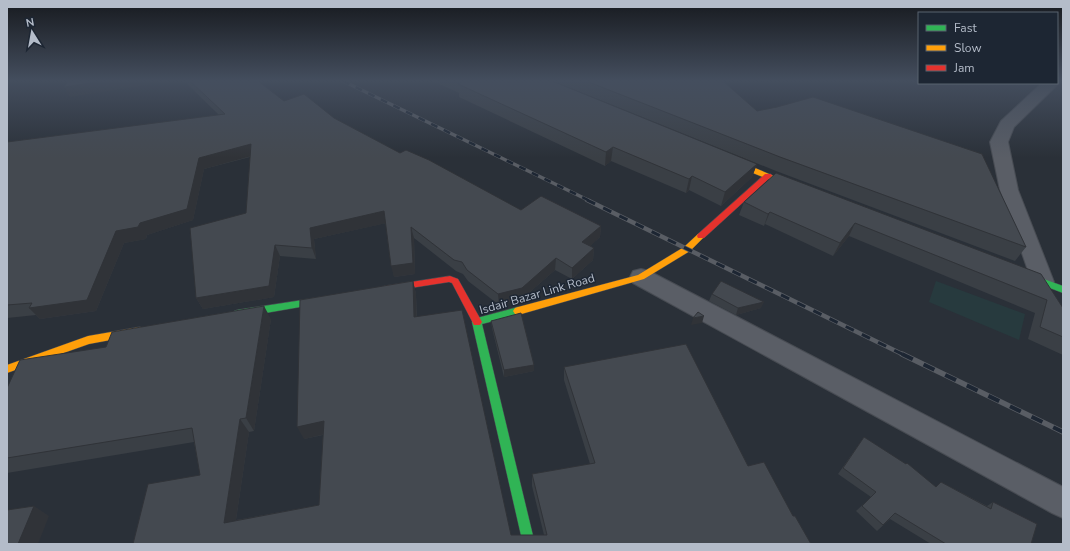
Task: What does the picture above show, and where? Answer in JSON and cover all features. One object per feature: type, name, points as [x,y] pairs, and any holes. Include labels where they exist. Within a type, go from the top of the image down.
[{"type":"street","points":[[1026,107],[1007,125],[999,142],[1010,190],[1043,282]]},
{"type":"street","points":[[717,155],[805,190]]},
{"type":"street","name":"Isdair Bazar Link Road","points":[[529,544],[477,322],[641,277],[687,249],[768,176]]},
{"type":"street","points":[[1013,270],[1063,290]]},
{"type":"street","points":[[641,277],[1063,503]]},
{"type":"street","points":[[372,291],[450,279],[455,281],[477,322]]},
{"type":"street","points":[[232,315],[341,297]]},
{"type":"street","points":[[7,369],[88,340],[146,330]]},
{"type":"green space","points":[[936,281],[1025,314],[1019,340],[929,302]]},
{"type":"building","points":[[217,107],[320,107],[334,118],[400,153],[406,150],[429,160],[521,210],[541,196],[601,226],[582,242],[594,248],[572,268],[556,258],[522,288],[498,294],[467,270],[462,262],[454,260],[411,227],[413,263],[391,266],[384,211],[310,228],[312,248],[275,245],[269,286],[196,298],[190,228],[246,213],[251,144],[199,158],[187,209],[140,223],[138,227],[116,231],[87,300],[29,308],[32,303],[7,305],[7,142],[225,114]]},
{"type":"building","points":[[507,107],[616,107],[757,164],[725,192],[692,176],[689,179],[613,147],[606,152]]},
{"type":"building","points":[[652,107],[752,107],[757,111],[778,107],[842,107],[982,154],[1026,247],[780,157]]},
{"type":"building","points":[[776,173],[1041,274],[1063,308],[1063,337],[1040,327],[1047,300],[855,223],[840,243],[770,212],[768,214],[744,202]]},
{"type":"building","points":[[413,281],[414,317],[462,310],[511,535],[547,535],[532,474],[595,463],[564,367],[686,344],[748,466],[764,462],[793,516],[795,516],[811,544],[133,544],[148,484],[200,475],[192,428],[7,458],[7,388],[20,360],[106,347],[112,332],[264,306],[246,418],[240,419],[224,523],[319,505],[324,421],[297,427],[300,300]]},
{"type":"building","points":[[721,281],[764,302],[738,308],[712,294]]},
{"type":"building","points":[[698,312],[704,316],[693,318]]},
{"type":"building","points":[[521,313],[534,365],[504,370],[491,321]]},
{"type":"building","points":[[864,437],[906,464],[907,463],[936,487],[941,482],[991,509],[993,502],[1037,524],[1031,544],[946,544],[895,513],[883,525],[862,506],[876,492],[843,468]]},
{"type":"building","points":[[34,506],[18,544],[7,544],[7,510]]},
{"type":"railway","points":[[396,107],[590,201]]},
{"type":"railway","points":[[587,200],[904,355]]},
{"type":"railway","points":[[902,354],[1063,432]]},
{"type":"traffic: fast","points":[[1019,273],[1063,290]]},
{"type":"traffic: fast","points":[[237,314],[329,299]]},
{"type":"traffic: fast","points":[[518,311],[477,322],[529,544]]},
{"type":"traffic: slow","points":[[726,159],[798,188]]},
{"type":"traffic: slow","points":[[518,311],[641,277],[687,249],[701,236]]},
{"type":"traffic: slow","points":[[7,369],[88,340],[140,331]]},
{"type":"traffic: jam","points":[[701,236],[768,176]]},
{"type":"traffic: jam","points":[[385,289],[450,279],[455,281],[477,322]]}]
